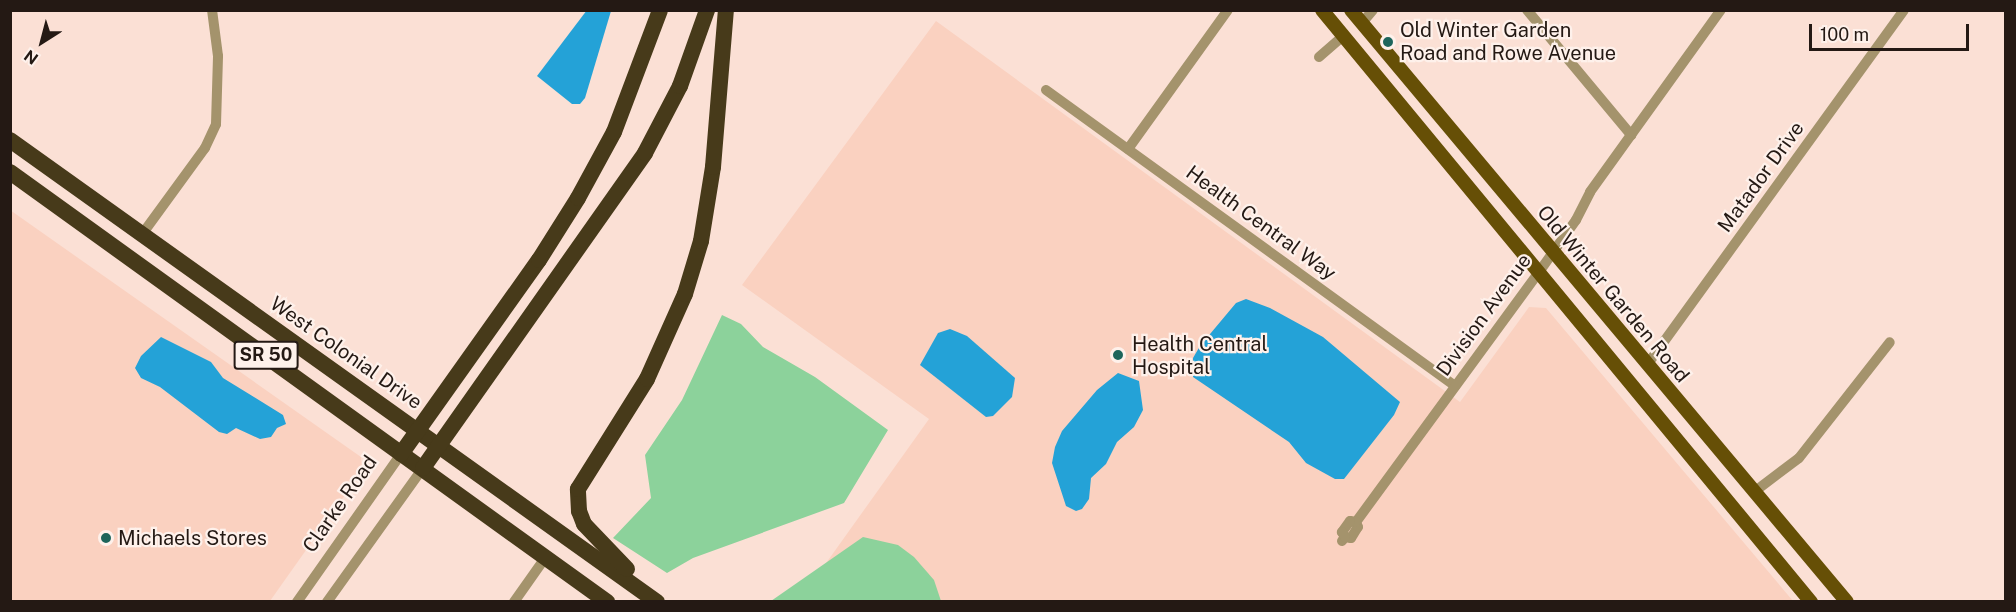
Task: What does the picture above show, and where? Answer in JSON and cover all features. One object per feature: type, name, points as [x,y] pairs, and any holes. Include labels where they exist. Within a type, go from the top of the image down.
[{"type":"highway","name":"Clarke Road","points":[[401,454],[539,260],[578,198],[614,132],[660,10]]},
{"type":"highway","points":[[423,468],[645,153],[686,72],[707,10]]},
{"type":"highway","points":[[658,602],[589,531],[579,511],[577,496],[584,477],[655,365],[686,294],[704,227],[713,167],[726,10]]},
{"type":"highway","name":"West Colonial Drive","points":[[10,140],[658,602]]},
{"type":"highway","name":"SR 50","points":[[10,172],[130,256],[607,602]]},
{"type":"highway","points":[[94,231],[118,237],[143,233]]},
{"type":"highway","points":[[130,256],[144,253],[181,261]]},
{"type":"main road","points":[[1322,10],[1811,602]]},
{"type":"main road","name":"Old Winter Garden Road","points":[[1351,10],[1552,253],[1847,602]]},
{"type":"street","points":[[143,233],[205,148],[216,124],[218,56],[212,10]]},
{"type":"street","points":[[1128,149],[1228,10]]},
{"type":"street","points":[[1362,23],[1373,10]]},
{"type":"street","points":[[1527,10],[1631,135]]},
{"type":"street","name":"Division Avenue","points":[[1343,539],[1351,538],[1358,527],[1356,522],[1539,272],[1631,135],[1721,10]]},
{"type":"street","name":"Matador Drive","points":[[1647,365],[1904,10]]},
{"type":"street","points":[[1319,57],[1343,36]]},
{"type":"street","name":"Health Central Way","points":[[1046,90],[1455,386]]},
{"type":"street","points":[[1754,492],[1799,458],[1890,342]]},
{"type":"street","name":"Clarke Road","points":[[297,602],[401,454]]},
{"type":"street","points":[[327,602],[423,468]]},
{"type":"street","points":[[514,602],[545,558]]},
{"type":"shaded area","name":"Health Central Hospital","points":[[936,21],[1460,402],[1529,307],[1546,308],[1793,601],[799,601],[929,419],[742,285]]},
{"type":"shaded area","points":[[10,210],[361,457],[362,471],[270,601],[11,601]]},
{"type":"green space","points":[[722,315],[741,324],[763,347],[815,377],[888,430],[844,503],[693,558],[667,573],[613,538],[651,498],[645,455],[682,400]]},
{"type":"green space","points":[[863,537],[898,545],[914,557],[934,580],[941,601],[771,601]]},
{"type":"water","points":[[587,10],[611,11],[585,98],[580,104],[572,104],[537,76]]},
{"type":"water","points":[[1246,299],[1270,308],[1323,337],[1400,402],[1394,415],[1344,479],[1335,479],[1306,463],[1289,442],[1193,377],[1193,358],[1200,346],[1236,303]]},
{"type":"water","points":[[950,329],[967,336],[1015,378],[1012,397],[993,416],[986,417],[920,365],[938,333]]},
{"type":"water","points":[[161,337],[211,362],[223,378],[283,415],[286,424],[277,428],[271,437],[260,439],[236,428],[227,434],[219,432],[160,387],[141,378],[135,368],[141,356]]},
{"type":"water","points":[[1118,373],[1139,381],[1143,410],[1134,427],[1117,442],[1106,464],[1091,478],[1089,499],[1082,509],[1076,511],[1066,506],[1052,463],[1055,447],[1062,431],[1097,390]]},
{"type":"place","name":"Old Winter Garden Road and Rowe Avenue","points":[[1388,42]]},
{"type":"place","name":"Health Central Hospital","points":[[1118,355]]},
{"type":"place","name":"Michaels Stores","points":[[106,538]]}]
